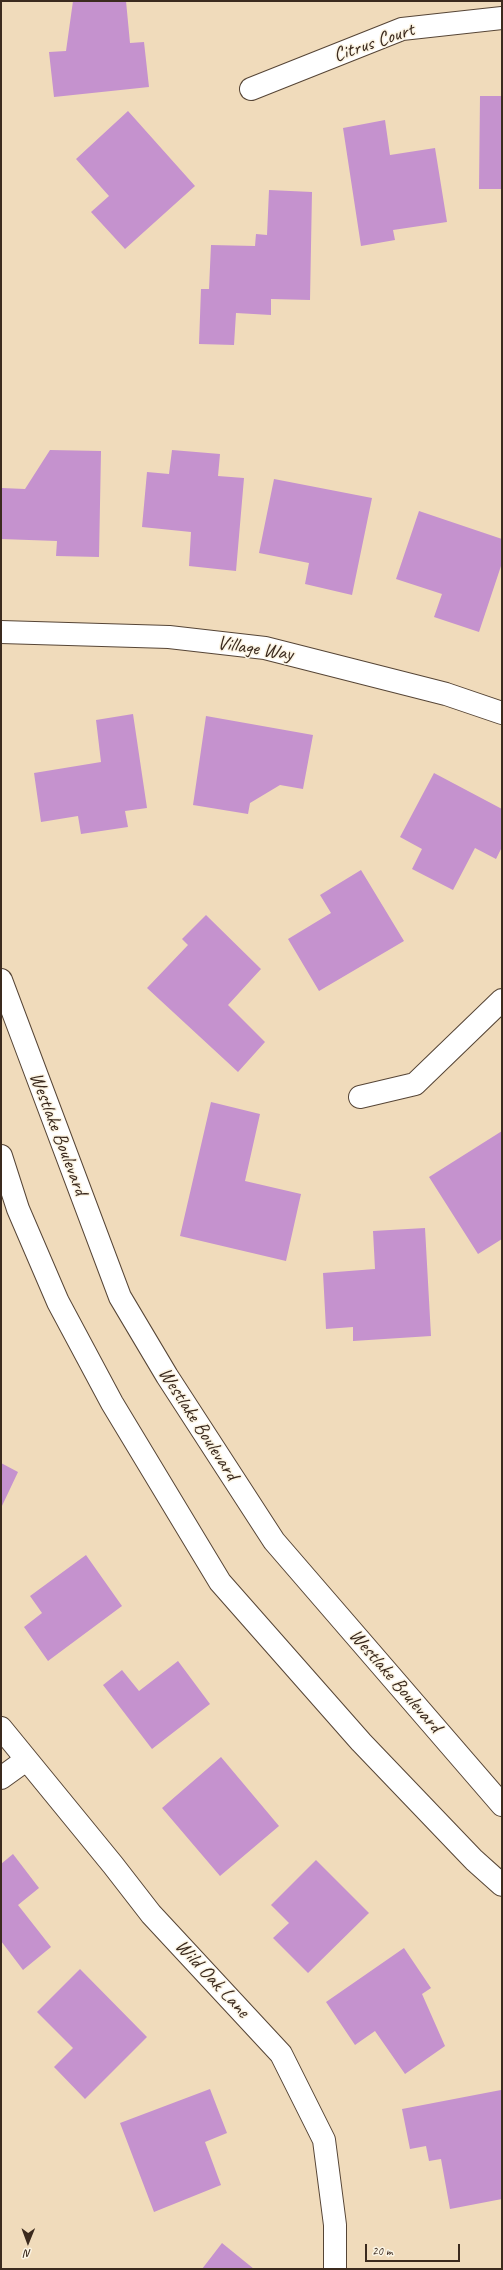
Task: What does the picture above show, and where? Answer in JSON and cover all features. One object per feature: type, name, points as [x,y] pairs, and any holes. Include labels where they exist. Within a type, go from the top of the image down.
[{"type":"street","name":"Citrus Court","points":[[251,89],[402,29],[502,18]]},
{"type":"street","name":"Village Way","points":[[1,632],[169,637],[265,648],[446,694],[502,713]]},
{"type":"street","name":"Westlake Boulevard","points":[[1,980],[120,1298],[167,1376],[274,1540],[502,1805]]},
{"type":"street","points":[[360,1097],[415,1084],[502,1000]]},
{"type":"street","points":[[1,1156],[18,1210],[58,1302],[112,1403],[220,1582],[361,1742],[474,1860],[502,1885]]},
{"type":"street","name":"Wild Oak Lane","points":[[1,1728],[151,1914],[281,2054],[324,2140],[335,2225],[335,2269]]},
{"type":"street","points":[[1,1778],[26,1760]]},
{"type":"building","points":[[73,1],[126,1],[130,43],[144,42],[149,87],[54,97],[49,52],[66,51]]},
{"type":"building","points":[[480,96],[502,96],[502,189],[479,189]]},
{"type":"building","points":[[128,111],[195,186],[125,249],[91,212],[109,196],[76,159]]},
{"type":"building","points":[[385,120],[390,155],[435,148],[447,222],[393,230],[395,240],[361,246],[343,128]]},
{"type":"building","points":[[269,190],[312,192],[310,300],[271,299],[271,315],[236,313],[234,345],[199,344],[201,289],[209,289],[211,245],[255,246],[256,234],[267,235]]},
{"type":"building","points":[[50,450],[101,451],[99,557],[56,556],[57,541],[1,539],[2,488],[25,489]]},
{"type":"building","points":[[172,450],[220,454],[218,476],[244,478],[236,571],[189,566],[191,532],[142,527],[147,472],[169,474]]},
{"type":"building","points":[[274,479],[372,498],[352,595],[305,584],[309,563],[259,553]]},
{"type":"building","points":[[419,511],[502,539],[502,563],[479,632],[434,617],[442,594],[396,579]]},
{"type":"building","points":[[133,714],[147,808],[125,811],[128,827],[81,834],[78,816],[41,822],[34,773],[101,762],[96,720]]},
{"type":"building","points":[[206,716],[313,735],[303,789],[280,785],[250,803],[248,814],[193,805]]},
{"type":"building","points":[[434,773],[502,809],[502,847],[496,859],[475,848],[453,890],[412,869],[422,849],[400,837]]},
{"type":"building","points":[[361,870],[404,941],[319,991],[288,939],[331,913],[320,895]]},
{"type":"building","points":[[206,915],[261,969],[228,1005],[265,1042],[238,1072],[147,988],[188,945],[182,939]]},
{"type":"building","points":[[211,1102],[260,1114],[245,1181],[301,1194],[286,1261],[180,1236]]},
{"type":"building","points":[[502,1131],[502,1239],[478,1254],[429,1177]]},
{"type":"building","points":[[425,1228],[431,1336],[353,1341],[353,1327],[326,1329],[323,1273],[375,1269],[373,1231]]},
{"type":"building","points":[[1,1463],[18,1472],[1,1508]]},
{"type":"building","points":[[86,1555],[122,1606],[48,1661],[24,1627],[42,1613],[30,1596]]},
{"type":"building","points":[[178,1661],[210,1704],[152,1749],[103,1685],[122,1670],[139,1691]]},
{"type":"building","points":[[221,1757],[279,1826],[220,1876],[162,1808]]},
{"type":"building","points":[[13,1854],[39,1888],[18,1905],[51,1947],[23,1970],[1,1941],[1,1864]]},
{"type":"building","points":[[316,1860],[369,1913],[308,1973],[273,1938],[289,1923],[271,1905]]},
{"type":"building","points":[[404,1948],[431,1988],[422,1994],[445,2046],[405,2074],[375,2031],[355,2045],[326,2002]]},
{"type":"building","points":[[80,1969],[147,2037],[85,2099],[54,2067],[73,2048],[37,2012]]},
{"type":"building","points":[[210,2089],[227,2133],[205,2142],[221,2185],[154,2212],[120,2123]]},
{"type":"building","points":[[501,2090],[502,2199],[450,2209],[441,2159],[429,2161],[426,2146],[410,2149],[402,2109]]},
{"type":"building","points":[[222,2243],[254,2269],[202,2269]]}]
